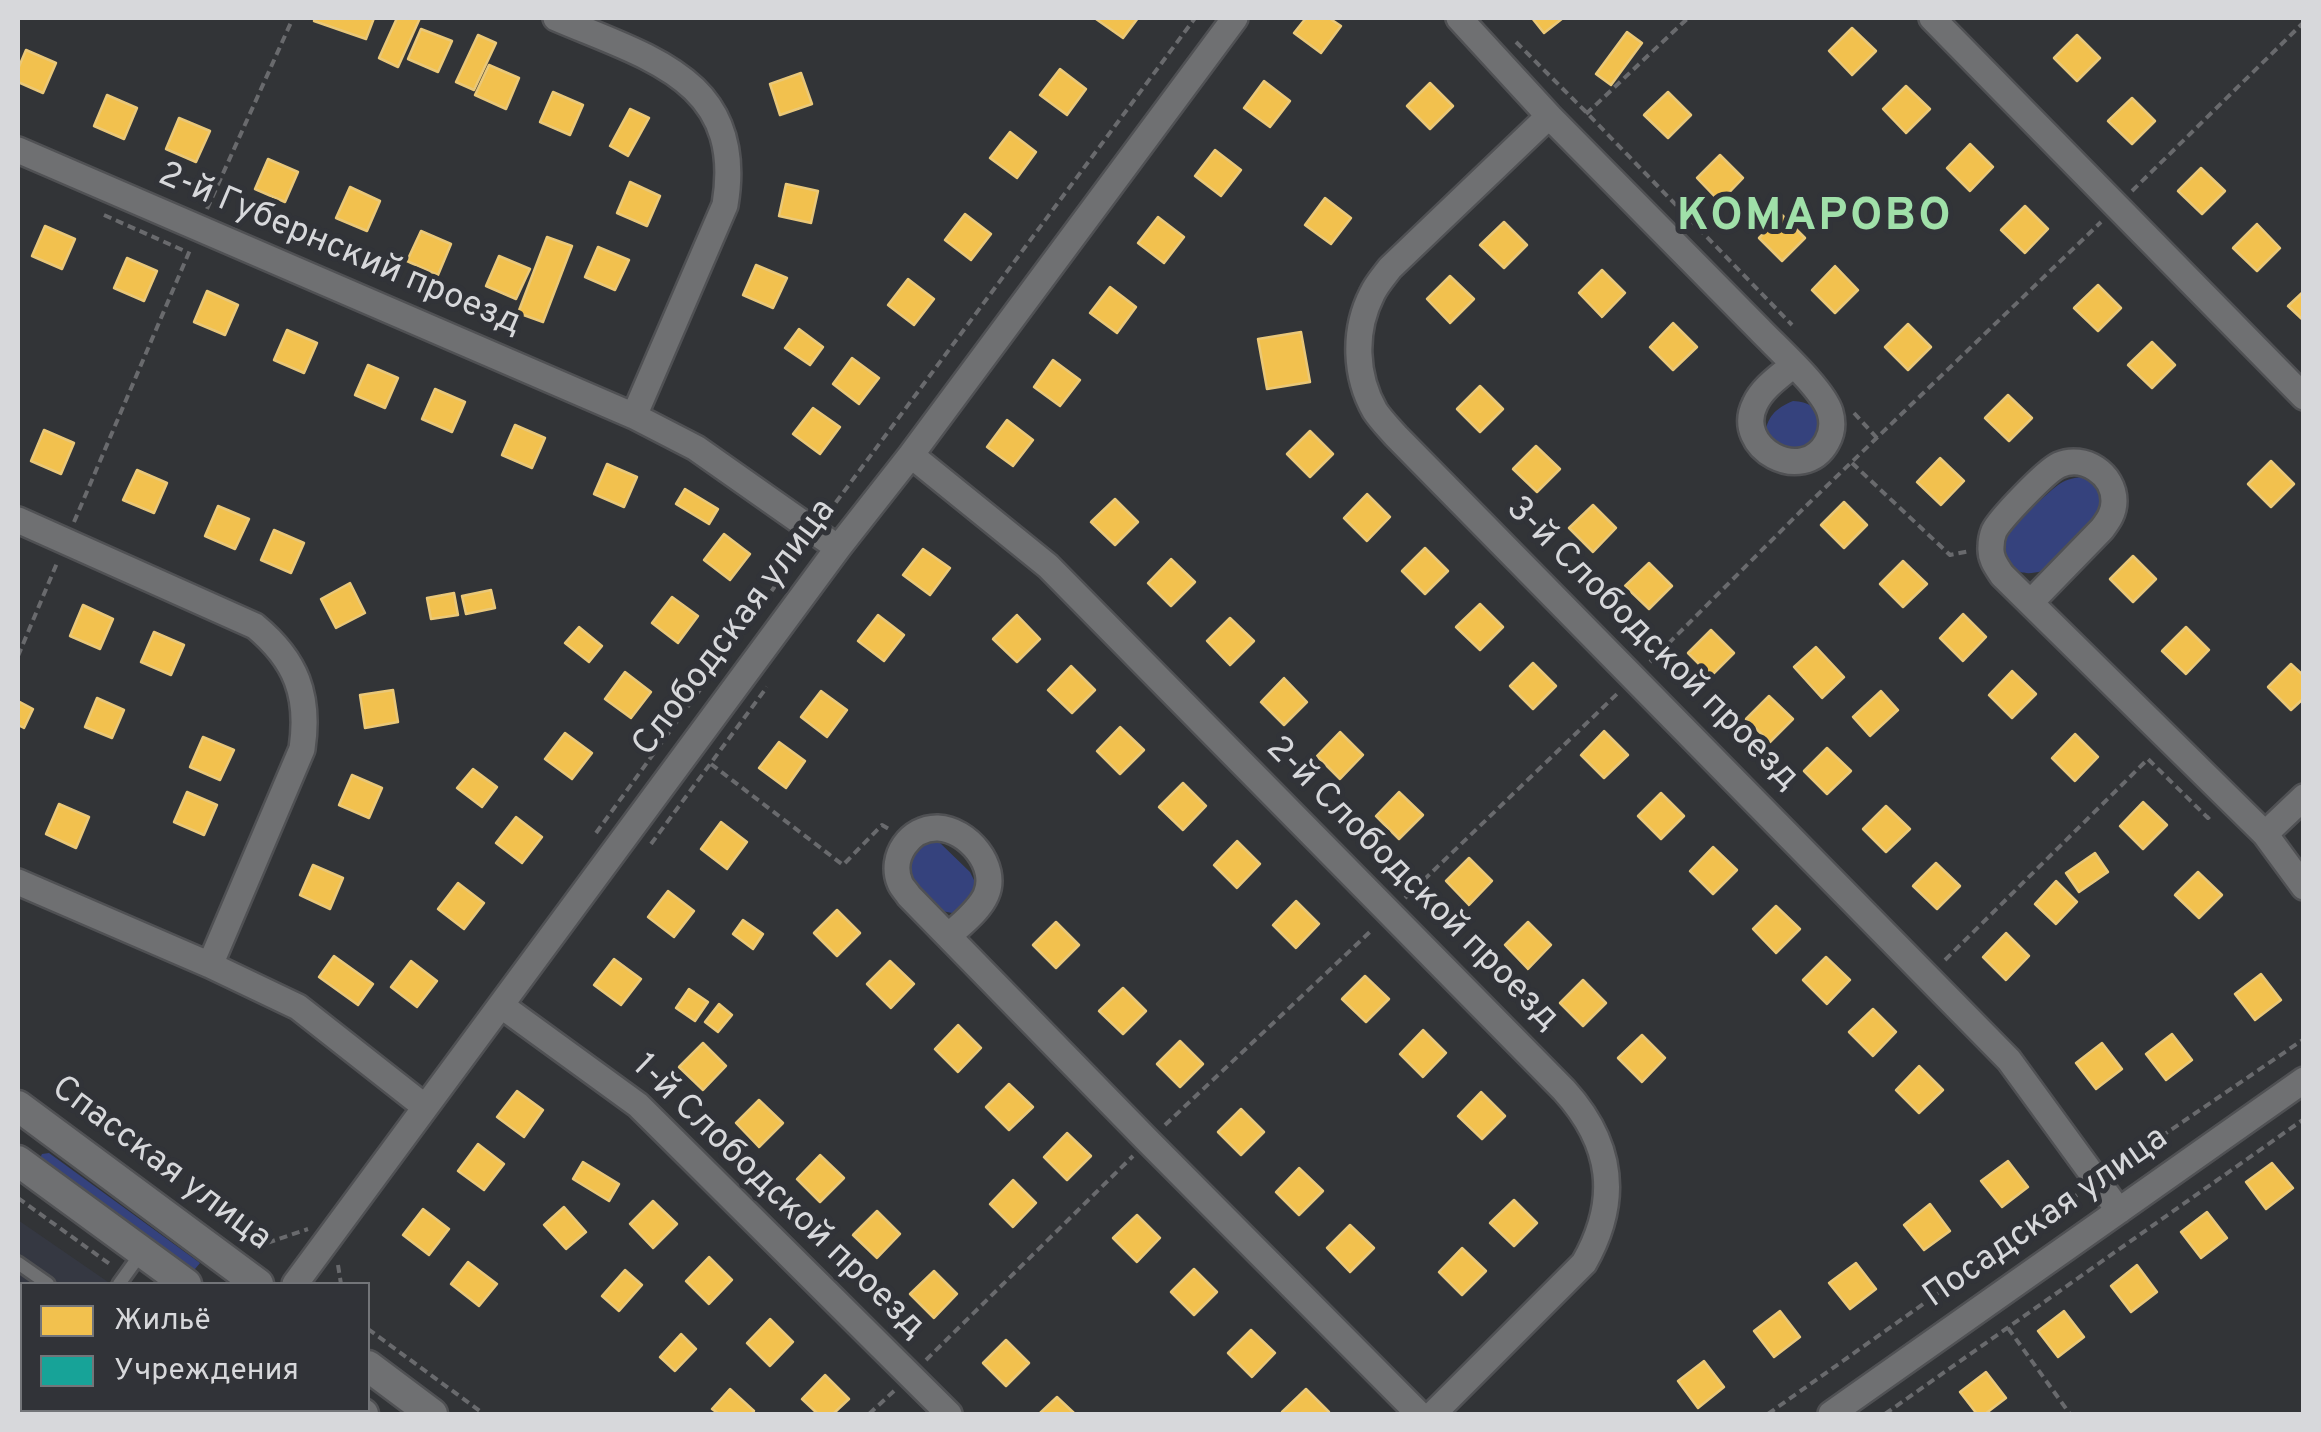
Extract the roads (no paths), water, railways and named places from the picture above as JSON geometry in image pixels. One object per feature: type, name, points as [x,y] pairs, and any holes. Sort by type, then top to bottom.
[{"type":"street","points":[[556,18],[679,74],[712,110],[728,156],[730,181],[726,205],[634,416]]},
{"type":"street","name":"Слободская улица","points":[[296,1282],[1235,18]]},
{"type":"street","points":[[1459,18],[1557,125],[1793,365]]},
{"type":"street","points":[[1932,18],[2304,397]]},
{"type":"street","name":"3-й Слободской проезд","points":[[1557,125],[1390,268],[1372,294],[1361,322],[1358,353],[1363,384],[1376,412],[2009,1060],[2119,1211]]},
{"type":"street","name":"2-й Губернский проезд","points":[[18,150],[634,416],[696,448],[838,548]]},
{"type":"street","name":"2-й Слободской проезд","points":[[911,455],[1048,566],[1580,1108],[1593,1128],[1602,1150],[1607,1196],[1596,1242],[1584,1263],[1433,1414]]},
{"type":"street","points":[[2030,602],[2111,517],[2111,486],[2090,465],[2075,462],[2047,473],[1994,532],[1990,547],[1994,562],[2002,575],[2265,834],[2304,888]]},
{"type":"street","points":[[18,520],[254,626],[273,640],[298,679],[306,725],[302,748],[210,964]]},
{"type":"street","points":[[2265,834],[2304,797]]},
{"type":"street","points":[[949,936],[979,907],[990,878],[986,864],[964,838],[951,830],[920,831],[908,840],[897,868],[900,883],[909,896],[1419,1414]]},
{"type":"street","points":[[18,882],[210,964],[298,1007],[425,1106]]},
{"type":"street","name":"1-й Слободской проезд","points":[[502,1006],[638,1105],[949,1414]]},
{"type":"street","name":"Посадская улица","points":[[1831,1414],[2304,1080]]},
{"type":"street","name":"Спасская улица","points":[[18,1106],[255,1282]]},
{"type":"street","points":[[42,1125],[18,1159],[129,1271],[177,1282]]},
{"type":"street","points":[[370,1368],[432,1414]]},
{"type":"lane","points":[[18,1263],[45,1282]]},
{"type":"district","name":"КОМАРОВО","points":[[1815,220]]}]
